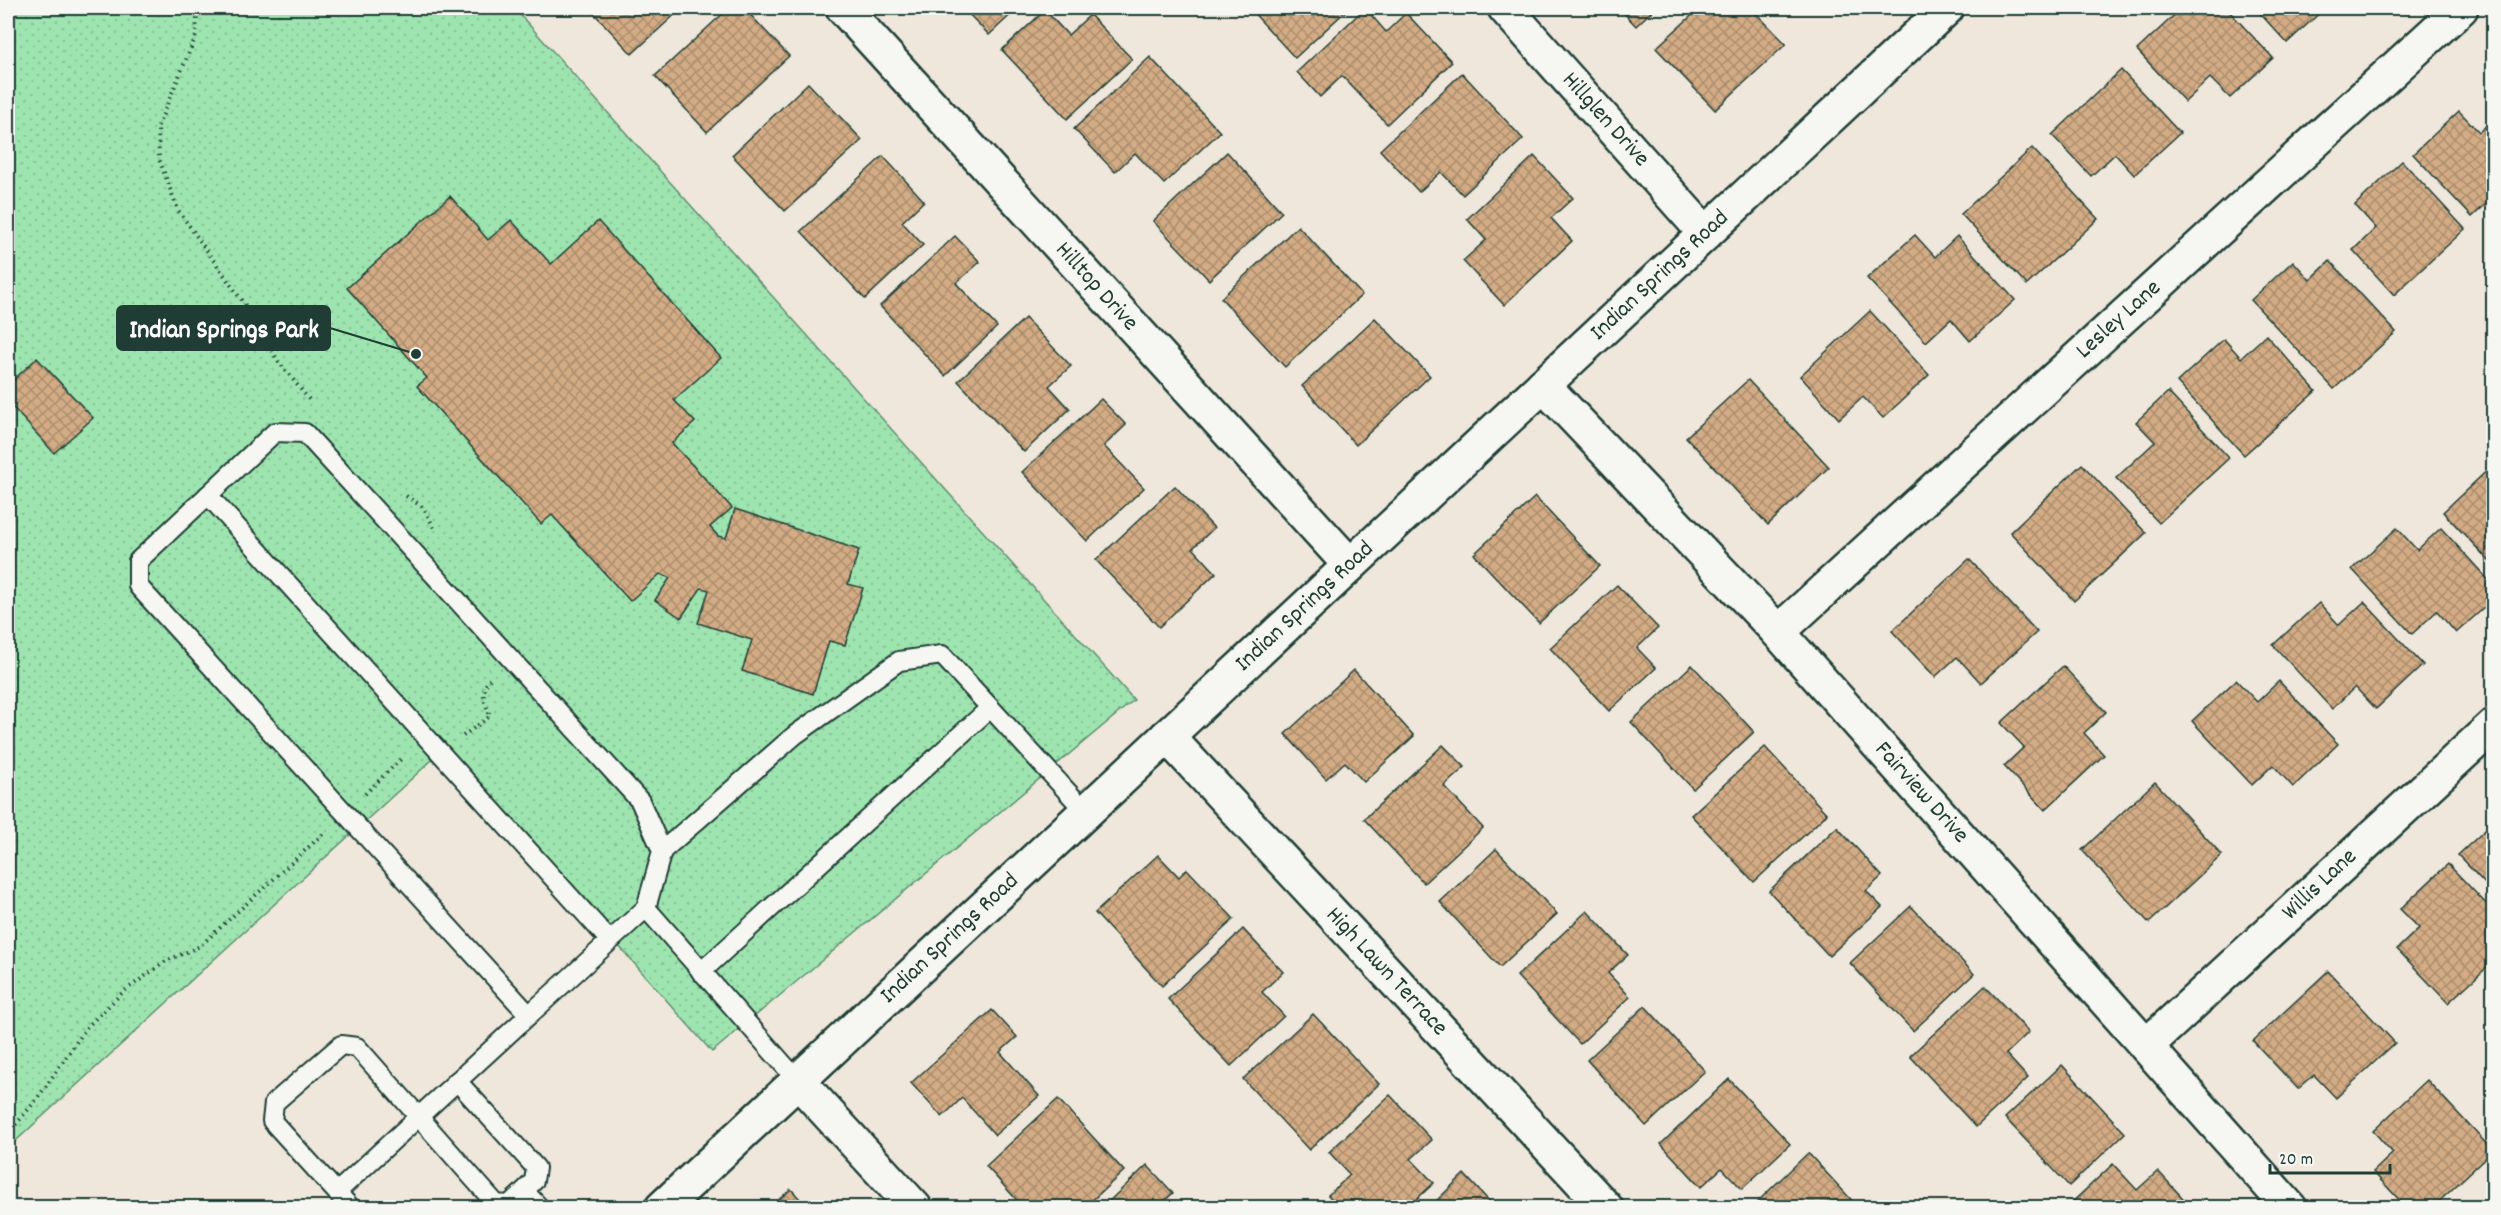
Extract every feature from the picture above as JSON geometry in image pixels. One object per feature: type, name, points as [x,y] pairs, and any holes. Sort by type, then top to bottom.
[{"type":"street","name":"Hilltop Drive","points":[[843,8],[1350,565]]},
{"type":"street","name":"Hillglen Drive","points":[[1505,8],[1705,233]]},
{"type":"street","name":"Indian Springs Road","points":[[662,1208],[1947,8]]},
{"type":"street","name":"Lesley Lane","points":[[1778,632],[2461,8]]},
{"type":"street","name":"Fairview Drive","points":[[1543,385],[1778,632],[2290,1208]]},
{"type":"street","name":"Willis Lane","points":[[2146,1046],[2493,724]]},
{"type":"street","name":"High Lawn Terrace","points":[[1167,736],[1606,1208]]},
{"type":"street","points":[[798,1081],[915,1208]]},
{"type":"lane","points":[[529,1015],[138,586],[138,561],[275,432],[305,433],[508,659],[640,801],[662,851]]},
{"type":"lane","points":[[208,495],[610,940]]},
{"type":"lane","points":[[337,1192],[646,908],[662,851],[795,735],[899,661],[942,655],[1086,812]]},
{"type":"lane","points":[[701,972],[990,708]]},
{"type":"lane","points":[[646,908],[798,1081]]},
{"type":"lane","points":[[351,1208],[272,1121],[274,1103],[340,1045],[357,1047],[496,1204],[509,1205],[534,1181],[536,1168],[457,1081]]},
{"type":"lane","points":[[524,1191],[540,1208]]},
{"type":"path","points":[[192,8],[196,15],[196,36],[158,126],[159,159],[178,210],[255,319],[278,361],[299,390],[316,407]]},
{"type":"path","points":[[399,491],[424,508],[437,532]]},
{"type":"path","points":[[8,1134],[37,1099],[87,1027],[123,992],[166,961],[200,945],[420,741],[446,747],[490,716],[483,696],[485,684],[508,659]]},
{"type":"green space","points":[[8,8],[514,8],[1134,700],[712,1052],[445,748],[8,1148]]},
{"type":"building","points":[[589,8],[682,8],[632,54]]},
{"type":"building","points":[[729,8],[744,8],[789,56],[707,132],[655,76]]},
{"type":"building","points":[[963,8],[1018,8],[989,35]]},
{"type":"building","points":[[1349,8],[1295,58],[1250,9]]},
{"type":"building","points":[[1365,8],[1386,32],[1406,13],[1452,62],[1387,124],[1342,76],[1320,97],[1297,72]]},
{"type":"building","points":[[1619,8],[1655,8],[1636,26]]},
{"type":"building","points":[[1700,8],[1751,8],[1786,44],[1715,110],[1656,48]]},
{"type":"building","points":[[2182,8],[2226,8],[2273,58],[2230,98],[2210,78],[2185,102],[2137,50]]},
{"type":"building","points":[[2255,8],[2325,8],[2287,43]]},
{"type":"building","points":[[1045,10],[1068,35],[1090,15],[1132,59],[1067,119],[1002,50]]},
{"type":"building","points":[[1150,57],[1220,132],[1164,184],[1135,153],[1115,172],[1074,129]]},
{"type":"building","points":[[2121,70],[2180,133],[2134,175],[2115,154],[2091,176],[2052,135]]},
{"type":"building","points":[[1462,73],[1523,139],[1463,195],[1441,172],[1419,192],[1380,150]]},
{"type":"building","points":[[808,83],[862,140],[785,211],[732,155]]},
{"type":"building","points":[[2459,111],[2479,132],[2494,119],[2494,197],[2472,217],[2413,154]]},
{"type":"building","points":[[2032,148],[2098,219],[2027,285],[1961,214]]},
{"type":"building","points":[[1227,152],[1282,212],[1209,280],[1153,221]]},
{"type":"building","points":[[883,156],[924,201],[902,222],[923,245],[865,299],[801,231]]},
{"type":"building","points":[[1534,156],[1573,198],[1551,218],[1572,241],[1504,305],[1463,261],[1486,240],[1467,219]]},
{"type":"building","points":[[2402,161],[2465,229],[2394,295],[2353,250],[2376,228],[2355,205]]},
{"type":"building","points":[[450,196],[488,240],[511,220],[551,264],[598,221],[721,358],[674,400],[695,422],[672,443],[732,508],[710,527],[718,536],[726,538],[735,509],[859,550],[848,584],[863,588],[845,645],[829,641],[813,694],[742,671],[752,640],[698,623],[709,590],[701,588],[681,618],[655,600],[670,578],[660,574],[630,601],[552,515],[541,524],[417,386],[427,378],[347,288]]},
{"type":"building","points":[[1298,226],[1362,295],[1285,367],[1221,298]]},
{"type":"building","points":[[1915,235],[1935,257],[1957,236],[2015,300],[1970,341],[1951,319],[1926,342],[1867,278]]},
{"type":"building","points":[[955,236],[980,262],[956,283],[997,327],[945,376],[880,306]]},
{"type":"building","points":[[2293,261],[2310,280],[2330,261],[2396,332],[2334,389],[2251,300]]},
{"type":"building","points":[[1870,311],[1929,375],[1883,418],[1863,397],[1839,419],[1800,376]]},
{"type":"building","points":[[1025,318],[1071,366],[1049,386],[1070,409],[1024,452],[958,381]]},
{"type":"building","points":[[1375,318],[1430,376],[1356,445],[1302,386]]},
{"type":"building","points":[[2266,335],[2316,391],[2244,455],[2177,382],[2224,339],[2241,358]]},
{"type":"building","points":[[37,358],[93,418],[54,453],[8,402],[8,385]]},
{"type":"building","points":[[1748,380],[1829,467],[1768,525],[1686,437]]},
{"type":"building","points":[[2168,392],[2229,458],[2159,523],[2116,478],[2155,442],[2136,422]]},
{"type":"building","points":[[1101,399],[1126,425],[1104,446],[1144,488],[1087,541],[1022,472]]},
{"type":"building","points":[[2082,464],[2146,533],[2074,601],[2010,532]]},
{"type":"building","points":[[2494,464],[2494,566],[2443,512]]},
{"type":"building","points":[[1175,486],[1214,528],[1193,548],[1216,573],[1159,627],[1096,560]]},
{"type":"building","points":[[1535,497],[1600,566],[1539,623],[1474,554]]},
{"type":"building","points":[[2397,528],[2417,550],[2441,528],[2494,586],[2494,599],[2456,633],[2437,611],[2412,634],[2352,569]]},
{"type":"building","points":[[1969,559],[2037,632],[1981,683],[1957,657],[1935,677],[1892,631]]},
{"type":"building","points":[[1617,585],[1658,628],[1637,648],[1656,668],[1609,711],[1550,648]]},
{"type":"building","points":[[2364,602],[2423,665],[2376,709],[2355,687],[2332,709],[2273,645],[2319,603],[2339,625]]},
{"type":"building","points":[[1692,665],[1754,732],[1693,789],[1631,722]]},
{"type":"building","points":[[2063,666],[2106,712],[2084,733],[2104,755],[2045,810],[2004,766],[2024,747],[2001,723]]},
{"type":"building","points":[[1354,670],[1414,736],[1364,782],[1345,762],[1326,779],[1285,734]]},
{"type":"building","points":[[2236,680],[2257,702],[2279,681],[2338,744],[2293,787],[2273,765],[2252,785],[2192,721]]},
{"type":"building","points":[[1443,745],[1465,767],[1444,786],[1483,828],[1424,883],[1364,819]]},
{"type":"building","points":[[1765,747],[1827,814],[1754,882],[1691,815]]},
{"type":"building","points":[[2155,782],[2222,855],[2149,923],[2082,850]]},
{"type":"building","points":[[2494,822],[2494,893],[2458,855]]},
{"type":"building","points":[[1837,827],[1882,876],[1866,891],[1882,907],[1829,956],[1769,891]]},
{"type":"building","points":[[1496,849],[1557,914],[1500,967],[1440,902]]},
{"type":"building","points":[[1158,855],[1179,877],[1187,869],[1234,919],[1162,986],[1095,913]]},
{"type":"building","points":[[2448,864],[2494,912],[2494,961],[2448,1003],[2397,949],[2419,928],[2400,909]]},
{"type":"building","points":[[1911,906],[1974,974],[1913,1031],[1850,963]]},
{"type":"building","points":[[1587,911],[1628,955],[1608,973],[1630,997],[1580,1044],[1517,976]]},
{"type":"building","points":[[1243,929],[1283,972],[1262,992],[1284,1016],[1231,1066],[1168,999]]},
{"type":"building","points":[[2328,971],[2395,1043],[2336,1098],[2314,1075],[2298,1089],[2253,1041]]},
{"type":"building","points":[[1985,986],[2029,1032],[2006,1054],[2028,1078],[1976,1127],[1910,1056]]},
{"type":"building","points":[[1645,1006],[1705,1071],[1646,1126],[1587,1060]]},
{"type":"building","points":[[992,1010],[1017,1037],[1000,1052],[1039,1096],[995,1135],[962,1098],[942,1117],[911,1083]]},
{"type":"building","points":[[1313,1014],[1379,1084],[1309,1150],[1243,1079]]},
{"type":"building","points":[[2062,1065],[2125,1133],[2069,1186],[2005,1118]]},
{"type":"building","points":[[1729,1079],[1790,1144],[1742,1189],[1722,1168],[1701,1187],[1661,1144]]},
{"type":"building","points":[[2427,1080],[2493,1151],[2432,1208],[2407,1208],[2373,1172],[2393,1153],[2373,1131]]},
{"type":"building","points":[[1390,1095],[1432,1140],[1411,1159],[1434,1183],[1407,1208],[1340,1208],[1328,1195],[1350,1175],[1329,1152]]},
{"type":"building","points":[[1058,1099],[1124,1171],[1084,1208],[1024,1208],[986,1166]]},
{"type":"building","points":[[1808,1153],[1859,1208],[1751,1208]]},
{"type":"building","points":[[2113,1164],[2137,1190],[2158,1171],[2192,1208],[2066,1208]]},
{"type":"building","points":[[1147,1165],[1173,1193],[1157,1208],[1102,1208]]},
{"type":"building","points":[[1464,1174],[1490,1202],[1485,1208],[1429,1208]]},
{"type":"building","points":[[791,1189],[808,1208],[769,1208]]},
{"type":"place","name":"Indian Springs Park","points":[[416,354]]}]
